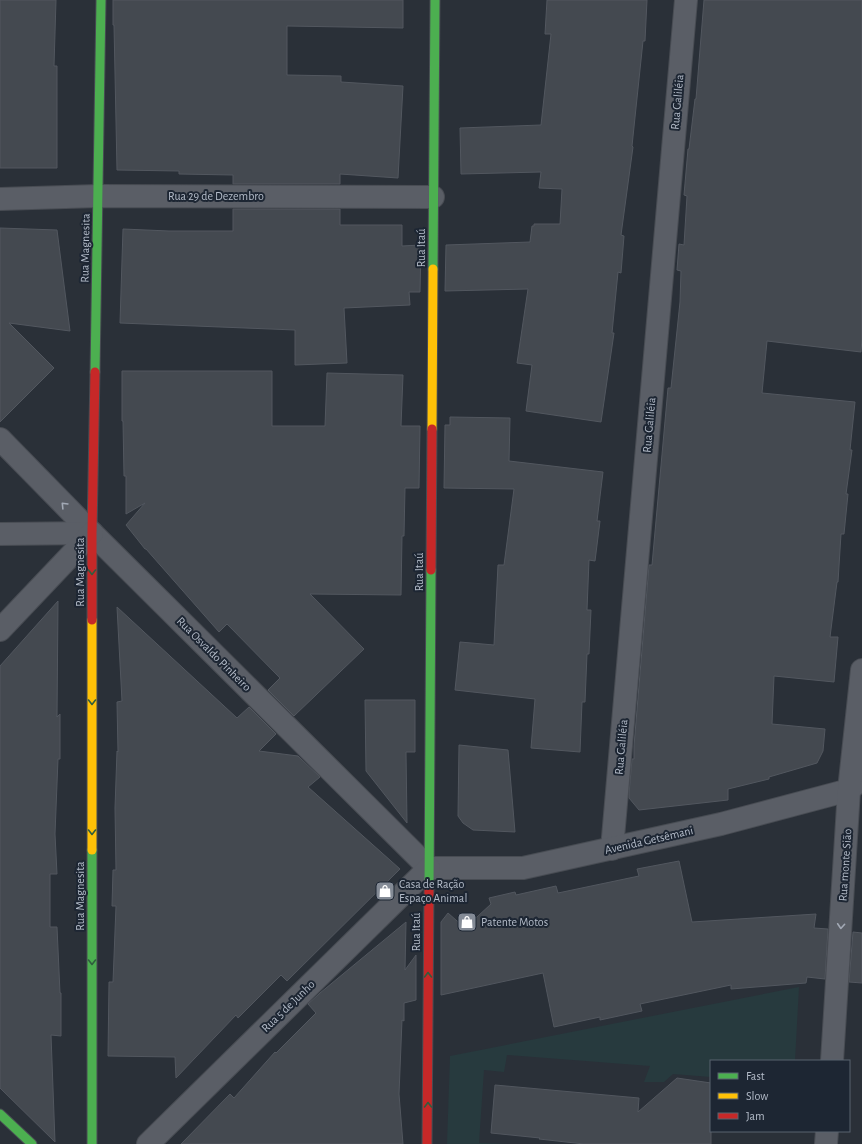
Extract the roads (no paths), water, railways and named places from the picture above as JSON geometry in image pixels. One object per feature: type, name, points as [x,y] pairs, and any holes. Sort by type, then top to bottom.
[{"type":"street","name":"Rua Magnesita","points":[[92,1144],[92,533],[101,0]]},
{"type":"street","name":"Rua Itaú","points":[[427,1144],[435,0]]},
{"type":"street","name":"Rua Galiléia","points":[[612,849],[686,0]]},
{"type":"street","name":"Rua 29 de Dezembro","points":[[0,199],[98,196],[433,196]]},
{"type":"street","name":"Rua Osvaldo Pinheiro","points":[[0,439],[92,533],[429,868]]},
{"type":"street","points":[[0,534],[92,533]]},
{"type":"street","points":[[0,630],[92,533]]},
{"type":"street","name":"Rua monte Sião","points":[[832,1060],[856,784],[862,670]]},
{"type":"street","name":"Avenida Getsêmani","points":[[429,868],[523,868],[721,824],[856,784]]},
{"type":"street","name":"Rua 5 de Junho","points":[[148,1144],[429,868]]},
{"type":"street","points":[[0,1114],[32,1144]]},
{"type":"street","points":[[826,1144],[827,1132]]},
{"type":"place","name":"Casa de Ração Espaço Animal","points":[[385,891]]},
{"type":"place","name":"Patente Motos","points":[[467,922]]}]
